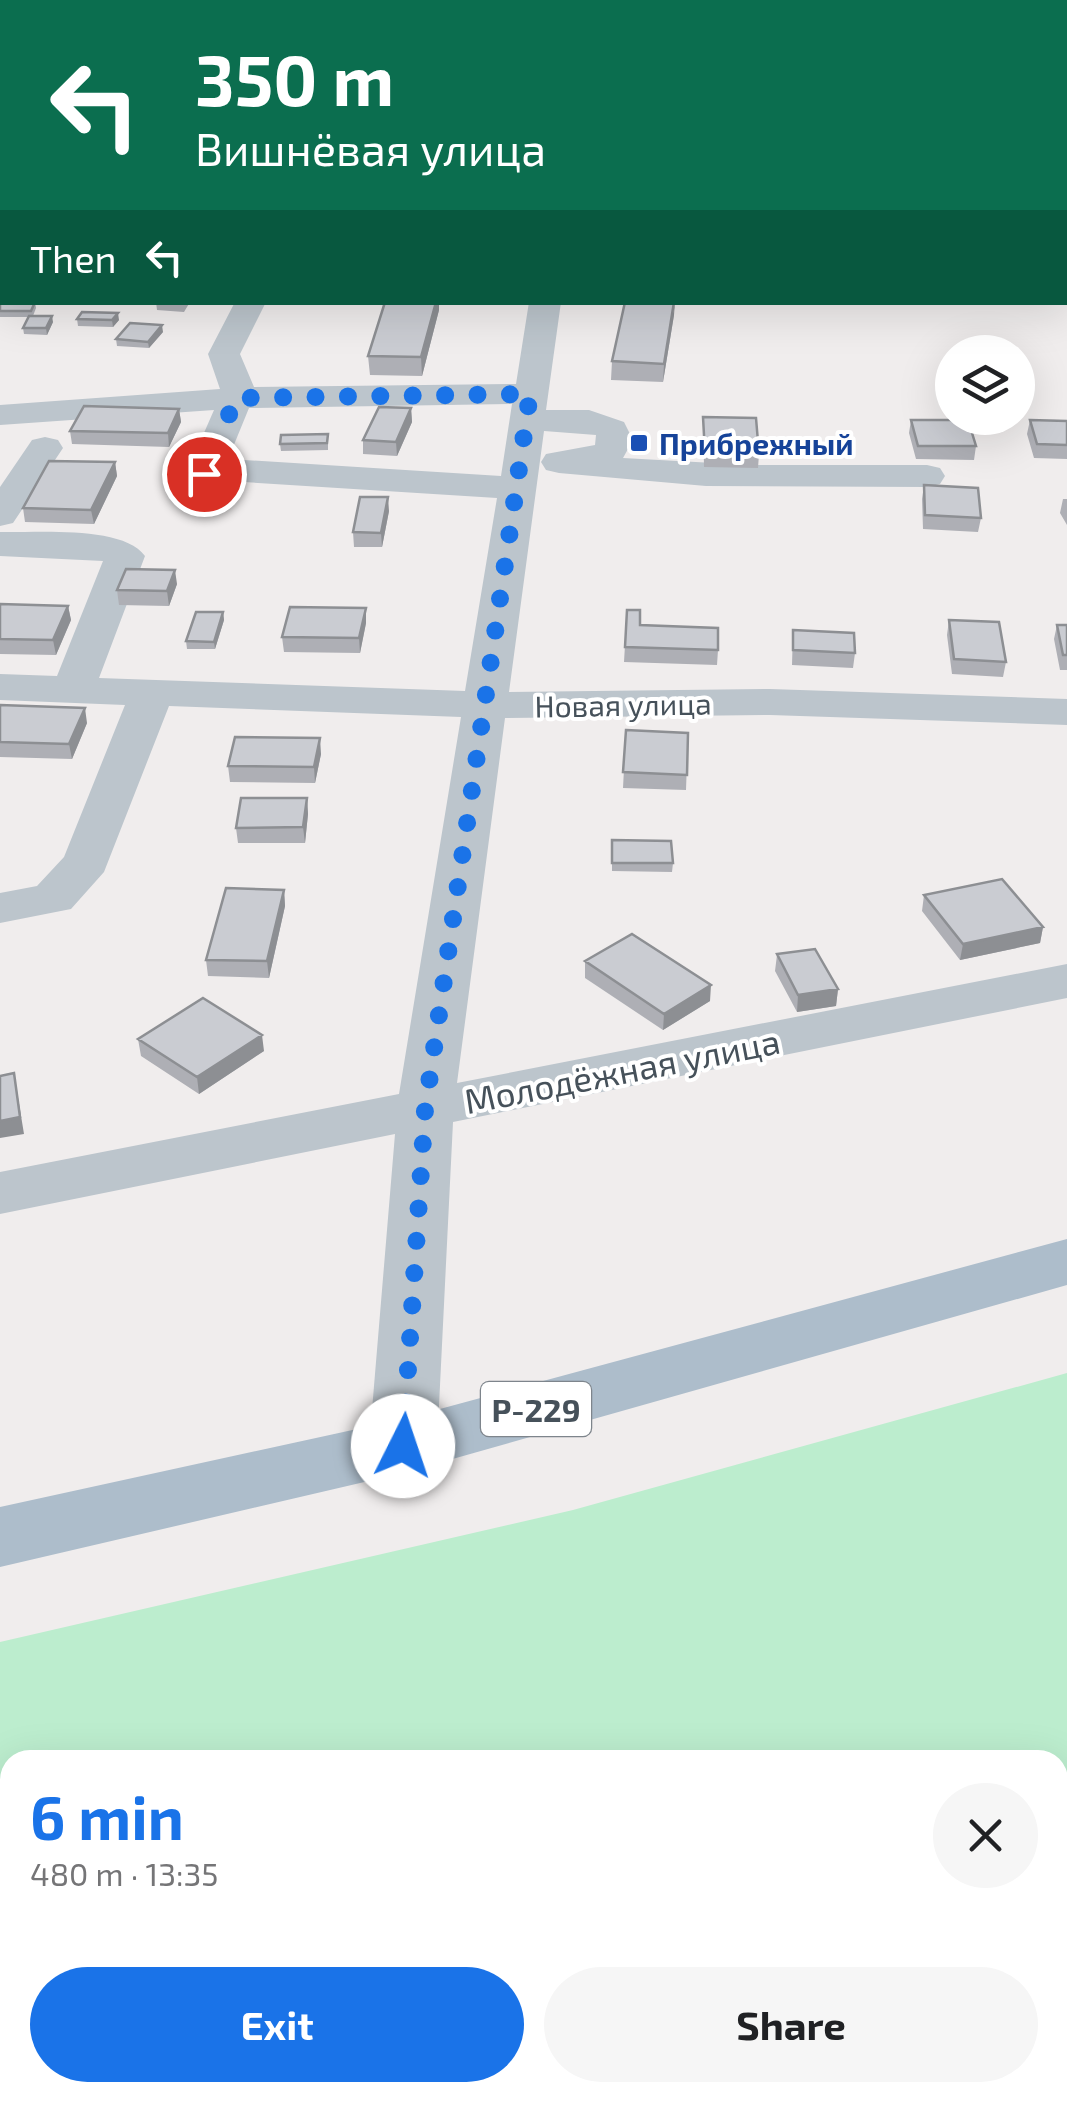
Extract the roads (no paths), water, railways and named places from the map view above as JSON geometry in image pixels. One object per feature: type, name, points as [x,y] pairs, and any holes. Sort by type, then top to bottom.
[{"type":"main road","name":"Р-229","points":[[0,1537],[403,1446],[1067,1262]]},
{"type":"street","points":[[204,474],[236,398],[237,382],[224,354],[250,305]]},
{"type":"street","points":[[403,1446],[425,1110],[544,305]]},
{"type":"street","points":[[0,415],[236,398],[523,441],[575,462],[630,472],[760,480],[926,476]]},
{"type":"street","points":[[244,470],[523,441],[590,421],[612,429],[615,440],[609,452],[575,462]]},
{"type":"street","points":[[0,515],[46,448]]},
{"type":"street","points":[[0,544],[104,548],[125,556],[74,690]]},
{"type":"street","name":"Новая улица","points":[[0,688],[482,705],[770,702],[1067,712]]},
{"type":"street","points":[[0,908],[53,898],[87,862],[152,692]]},
{"type":"street","name":"Молодёжная улица","points":[[0,1193],[1067,981]]},
{"type":"place","name":"Прибрежный","points":[[639,443]]}]
